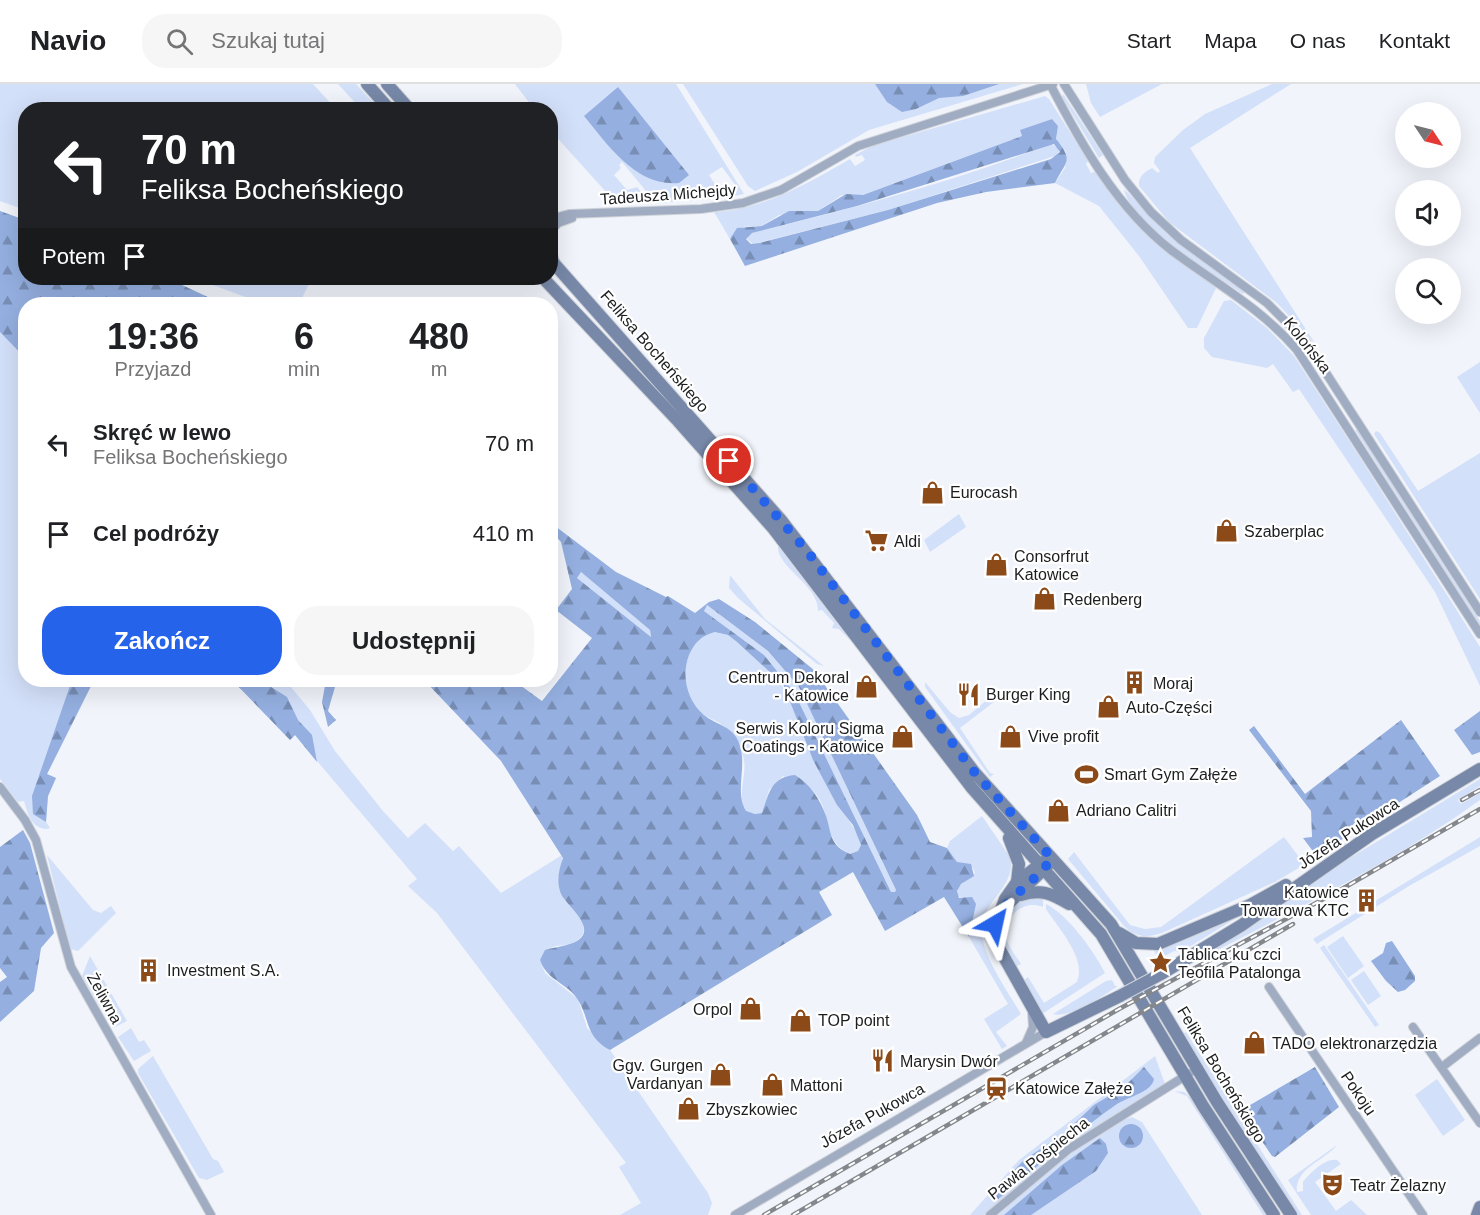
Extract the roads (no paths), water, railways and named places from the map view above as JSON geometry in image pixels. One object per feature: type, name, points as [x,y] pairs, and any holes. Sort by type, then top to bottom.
[{"type":"main road","points":[[367,84],[383,102]]},
{"type":"main road","points":[[387,84],[403,102]]},
{"type":"main road","name":"Feliksa Bocheńskiego","points":[[558,268],[781,520],[964,759],[1116,932],[1197,1069],[1291,1215]]},
{"type":"main road","name":"Feliksa Bocheńskiego","points":[[550,285],[678,421],[773,528],[1005,828],[1080,910],[1110,948],[1185,1076],[1274,1215]]},
{"type":"main road","name":"Józefa Pukowca","points":[[1046,1032],[1161,974],[1242,925],[1372,834],[1480,769]]},
{"type":"main road","points":[[1005,828],[1019,864],[1018,889]]},
{"type":"main road","points":[[1046,1032],[996,940],[995,924],[999,912],[1018,889],[1052,858]]},
{"type":"main road","points":[[1116,932],[1136,943],[1158,944],[1250,904],[1298,879],[1312,876]]},
{"type":"main road","points":[[1018,889],[1047,892],[1080,910]]},
{"type":"main road","points":[[1477,1215],[1480,1207]]},
{"type":"street","name":"Kolońska","points":[[1051,84],[1098,166],[1140,221],[1171,250],[1264,316],[1297,350],[1480,634]]},
{"type":"street","name":"Tadeusza Michejdy","points":[[558,217],[569,214],[718,207],[743,203],[781,190],[858,146],[1051,84]]},
{"type":"street","name":"Kolońska","points":[[1064,84],[1125,180],[1151,212],[1180,240],[1267,303],[1306,342],[1480,612]]},
{"type":"street","name":"Tadeusza Michejdy","points":[[558,225],[563,220],[584,215]]},
{"type":"street","name":"Żeliwna","points":[[0,787],[25,820],[36,840],[71,967],[211,1215]]},
{"type":"street","name":"Pokoju","points":[[1269,987],[1424,1215]]},
{"type":"street","points":[[1025,1044],[1034,1022],[1029,1001]]},
{"type":"street","points":[[1413,1027],[1480,1123]]},
{"type":"street","name":"Józefa Pukowca","points":[[735,1215],[1046,1032]]},
{"type":"street","points":[[1442,1066],[1480,1038]]},
{"type":"street","name":"Pawła Pośpiecha","points":[[990,1215],[1069,1149],[1197,1069]]},
{"type":"railway","points":[[1462,800],[1480,790]]},
{"type":"railway","points":[[764,1215],[1119,1009],[1342,889],[1480,809]]},
{"type":"railway","points":[[793,1215],[1293,924]]},
{"type":"place","name":"Eurocash","points":[[932,492]]},
{"type":"place","name":"Szaberplac","points":[[1226,531]]},
{"type":"place","name":"Aldi","points":[[876,541]]},
{"type":"place","name":"Consorfrut Katowice","points":[[996,565]]},
{"type":"place","name":"Redenberg","points":[[1045,599]]},
{"type":"place","name":"Moraj","points":[[1135,683]]},
{"type":"place","name":"Centrum Dekoral - Katowice","points":[[867,686]]},
{"type":"place","name":"Burger King","points":[[968,694]]},
{"type":"place","name":"Auto-Części","points":[[1108,707]]},
{"type":"place","name":"Vive profit","points":[[1010,736]]},
{"type":"place","name":"Serwis Koloru Sigma Coatings - Katowice","points":[[902,737]]},
{"type":"place","name":"Smart Gym Załęże","points":[[1086,774]]},
{"type":"place","name":"Adriano Calitri","points":[[1058,810]]},
{"type":"place","name":"Katowice Towarowa KTC","points":[[1367,901]]},
{"type":"place","name":"Tablica ku czci Teofila Patalonga","points":[[1160,963]]},
{"type":"place","name":"Investment S.A.","points":[[149,970]]},
{"type":"place","name":"Orpol","points":[[750,1009]]},
{"type":"place","name":"TOP point","points":[[800,1020]]},
{"type":"place","name":"TADO elektronarzędzia","points":[[1254,1043]]},
{"type":"place","name":"Marysin Dwór","points":[[882,1061]]},
{"type":"place","name":"Ggv. Gurgen Vardanyan","points":[[721,1074]]},
{"type":"place","name":"Mattoni","points":[[772,1085]]},
{"type":"place","name":"Katowice Załęże","points":[[997,1088]]},
{"type":"place","name":"Zbyszkowiec","points":[[688,1109]]},
{"type":"place","name":"Teatr Żelazny","points":[[1332,1185]]}]
